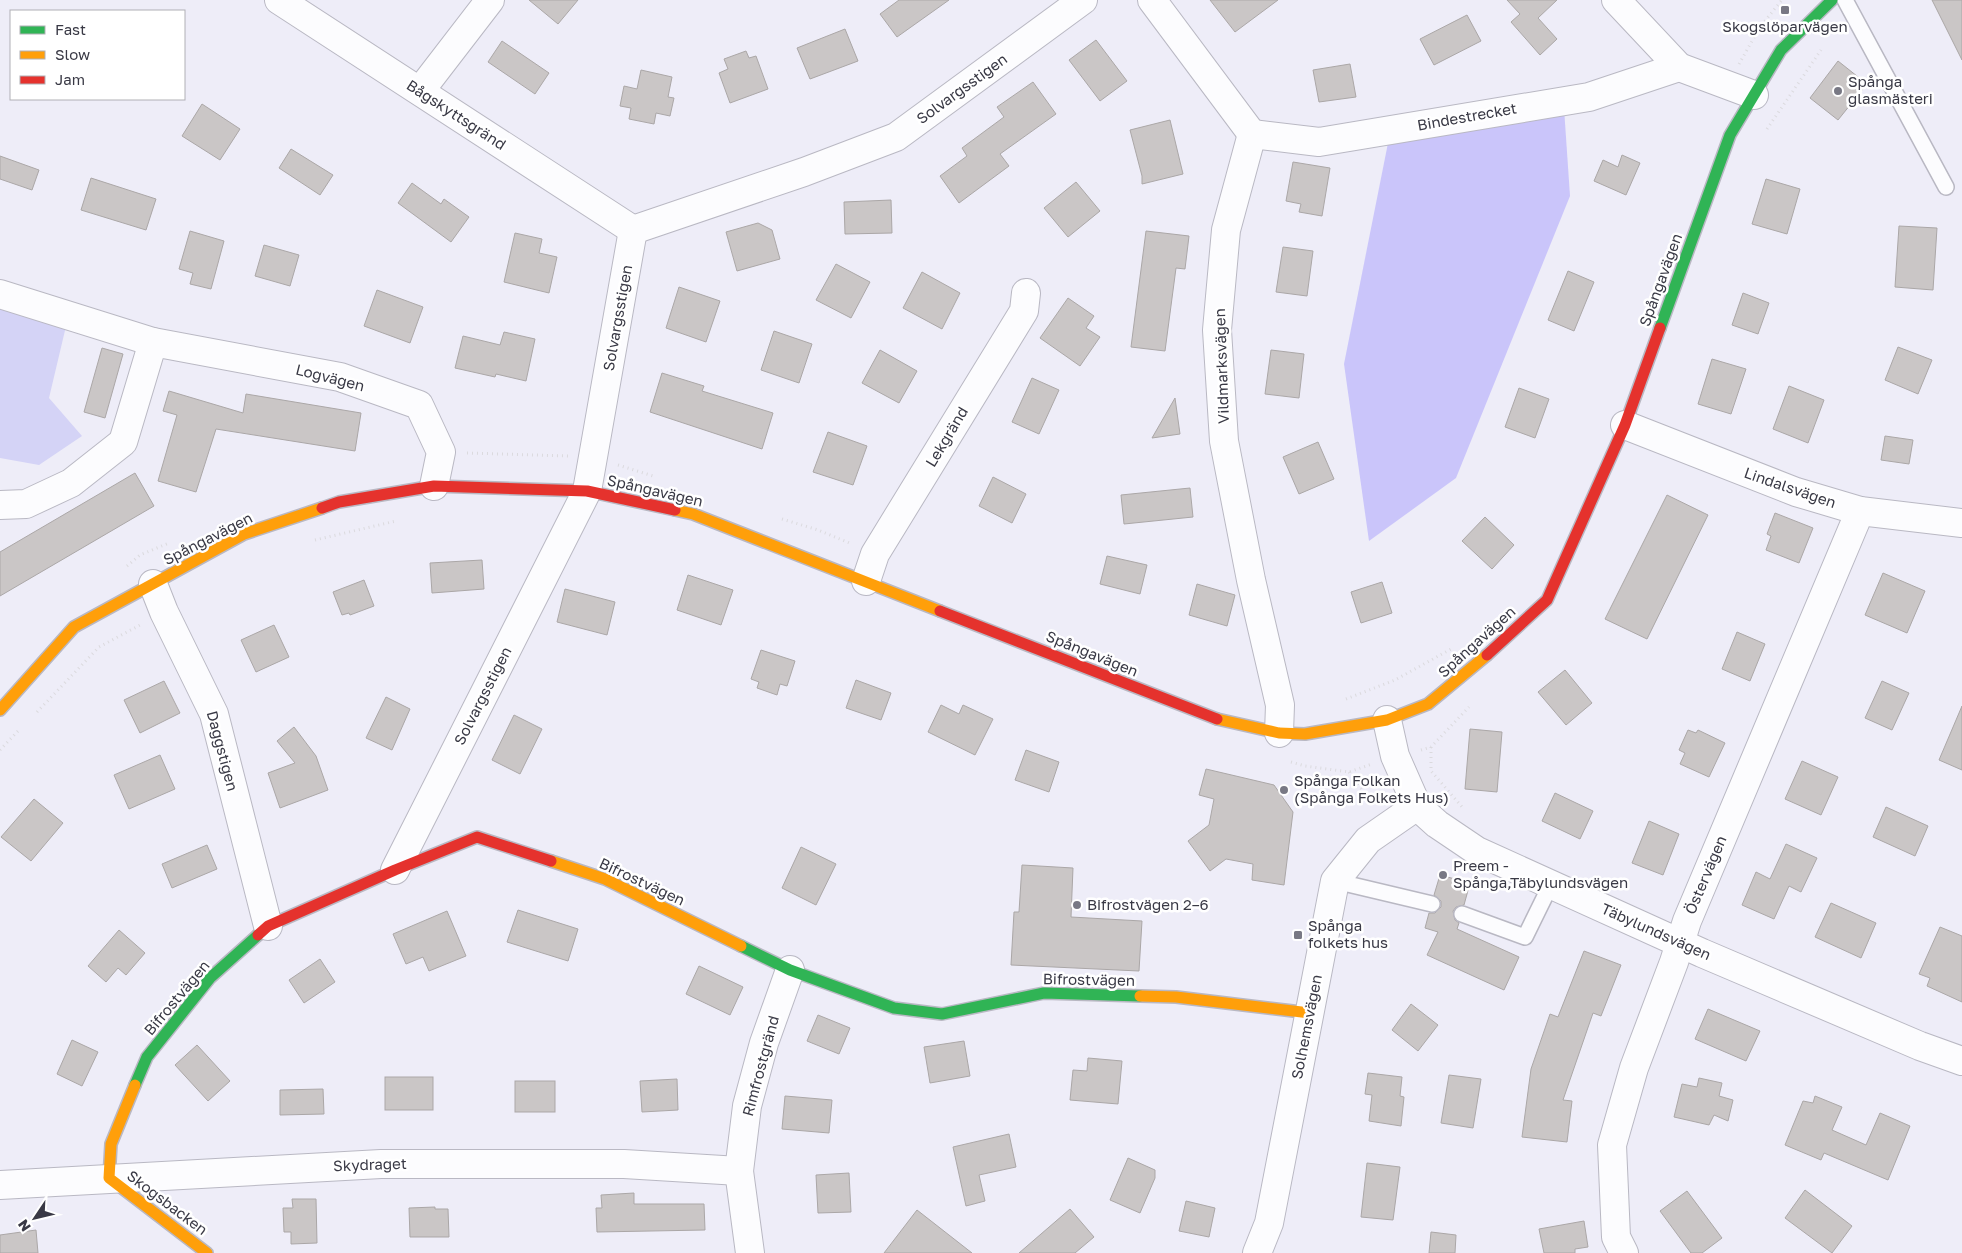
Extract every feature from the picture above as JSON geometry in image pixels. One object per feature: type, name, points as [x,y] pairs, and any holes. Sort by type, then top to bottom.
[{"type":"street","name":"Bågskyttsgränd","points":[[279,0],[634,230]]},
{"type":"street","points":[[420,91],[490,0]]},
{"type":"street","name":"Solvargsstigen","points":[[395,870],[587,491],[634,230],[804,172],[896,137],[1083,0]]},
{"type":"street","points":[[1152,0],[1252,134]]},
{"type":"street","points":[[1616,0],[1679,67],[1754,95]]},
{"type":"street","name":"Spångavägen","points":[[0,710],[74,627],[244,534],[339,502],[434,486],[587,491],[693,514],[1215,719],[1280,733],[1305,734],[1387,720],[1428,704],[1473,668],[1547,600],[1625,425],[1730,134],[1781,50],[1832,0]]},
{"type":"street","name":"Bindestrecket","points":[[1252,134],[1319,142],[1589,97],[1679,67]]},
{"type":"street","name":"Vildmarksvägen","points":[[1252,134],[1226,230],[1218,330],[1224,441],[1280,706],[1280,733]]},
{"type":"street","name":"Lekgränd","points":[[866,581],[875,554],[1024,311],[1026,293]]},
{"type":"street","name":"Logvägen","points":[[0,294],[152,342],[340,377],[419,405],[442,452]]},
{"type":"street","points":[[0,505],[26,504],[71,483],[123,442],[152,342]]},
{"type":"street","name":"Lindalsvägen","points":[[1625,425],[1796,492],[1860,511],[1962,523]]},
{"type":"street","points":[[434,486],[442,452]]},
{"type":"street","name":"Östervägen","points":[[1624,1253],[1616,1237],[1612,1145],[1634,1068],[1686,921],[1860,511]]},
{"type":"street","name":"Daggstigen","points":[[153,584],[164,612],[214,714],[268,926]]},
{"type":"street","name":"Täbylundsvägen","points":[[1387,720],[1394,756],[1417,806],[1437,824],[1477,852],[1679,943],[1920,1046],[1962,1061]]},
{"type":"street","name":"Solhemsvägen","points":[[1257,1253],[1269,1223],[1335,881],[1368,840],[1417,806]]},
{"type":"street","name":"Bifrostvägen","points":[[109,1178],[112,1144],[147,1058],[210,978],[268,926],[395,870],[477,837],[605,879],[790,970],[894,1008],[942,1014],[1044,993],[1176,997],[1310,1013]]},
{"type":"street","name":"Rimfrostgränd","points":[[750,1253],[739,1171],[747,1106],[764,1043],[790,970]]},
{"type":"street","name":"Skydraget","points":[[0,1185],[381,1164],[624,1164],[739,1171]]},
{"type":"street","name":"Skogsbacken","points":[[109,1178],[207,1253]]},
{"type":"lane","points":[[1846,0],[1946,187]]},
{"type":"lane","points":[[1335,881],[1432,904]]},
{"type":"lane","points":[[1462,914],[1524,936],[1551,884]]},
{"type":"path","points":[[1727,85],[1760,28],[1782,0]]},
{"type":"path","points":[[1763,134],[1828,43]]},
{"type":"path","points":[[442,452],[594,457],[659,478]]},
{"type":"path","points":[[781,518],[818,530],[875,554]]},
{"type":"path","points":[[306,542],[402,520]]},
{"type":"path","points":[[125,568],[140,555],[176,540]]},
{"type":"path","points":[[33,716],[99,647],[164,612]]},
{"type":"path","points":[[1342,700],[1395,680],[1455,646]]},
{"type":"path","points":[[1287,760],[1305,766],[1349,772],[1394,756],[1431,747],[1475,701]]},
{"type":"path","points":[[0,750],[20,729]]},
{"type":"shaded area","points":[[1564,108],[1570,196],[1456,478],[1369,541],[1344,364],[1388,143]]},
{"type":"shaded area","points":[[0,302],[67,322],[49,398],[82,436],[39,465],[0,458]]},
{"type":"building","points":[[529,0],[578,0],[558,24]]},
{"type":"building","points":[[899,0],[949,0],[897,37],[880,14]]},
{"type":"building","points":[[1210,0],[1278,0],[1235,32]]},
{"type":"building","points":[[1507,0],[1557,0],[1538,18],[1557,39],[1540,55],[1511,22],[1520,14]]},
{"type":"building","points":[[1932,0],[1962,0],[1962,60]]},
{"type":"building","points":[[1467,15],[1481,41],[1434,65],[1420,39]]},
{"type":"building","points":[[845,29],[858,61],[810,79],[797,48]]},
{"type":"building","points":[[1096,40],[1127,81],[1100,101],[1069,60]]},
{"type":"building","points":[[502,41],[549,73],[535,94],[488,62]]},
{"type":"building","points":[[746,51],[749,58],[756,56],[768,89],[730,103],[719,73],[728,69],[724,59]]},
{"type":"building","name":"Spånga glasmästeri","points":[[1838,61],[1867,84],[1838,120],[1810,98]]},
{"type":"building","points":[[1350,64],[1356,97],[1319,102],[1313,70]]},
{"type":"building","points":[[641,70],[672,77],[668,97],[674,98],[670,116],[656,113],[654,124],[629,119],[631,108],[620,106],[624,86],[637,89]]},
{"type":"building","points":[[1033,82],[1056,114],[1000,154],[1009,166],[959,203],[940,176],[967,156],[962,148],[1004,117],[997,107]]},
{"type":"building","points":[[202,104],[240,129],[220,160],[182,136]]},
{"type":"building","points":[[1170,120],[1183,174],[1142,184],[1142,176],[1130,130]]},
{"type":"building","points":[[291,149],[333,175],[320,195],[279,168]]},
{"type":"building","points":[[1622,155],[1640,163],[1626,195],[1594,181],[1603,160],[1618,167]]},
{"type":"building","points":[[0,156],[39,170],[32,190],[0,179]]},
{"type":"building","points":[[1293,162],[1330,168],[1322,216],[1299,212],[1301,204],[1286,201]]},
{"type":"building","points":[[91,178],[156,199],[146,230],[81,210]]},
{"type":"building","points":[[1766,179],[1800,189],[1787,234],[1752,224]]},
{"type":"building","points":[[1076,182],[1100,211],[1068,237],[1044,208]]},
{"type":"building","points":[[412,183],[441,204],[444,199],[469,217],[451,242],[398,203]]},
{"type":"building","points":[[891,200],[892,233],[845,234],[844,202]]},
{"type":"building","points":[[758,223],[772,230],[780,259],[737,271],[726,232]]},
{"type":"building","points":[[1899,226],[1937,228],[1933,290],[1895,287]]},
{"type":"building","points":[[190,231],[224,241],[211,289],[190,284],[193,273],[179,269]]},
{"type":"building","points":[[1146,231],[1189,236],[1185,269],[1176,268],[1165,351],[1131,347]]},
{"type":"building","points":[[515,233],[542,239],[539,253],[557,257],[549,293],[504,282]]},
{"type":"building","points":[[264,245],[299,255],[290,286],[255,276]]},
{"type":"building","points":[[1283,247],[1313,251],[1307,296],[1276,292]]},
{"type":"building","points":[[836,264],[870,282],[851,318],[816,300]]},
{"type":"building","points":[[1568,271],[1594,282],[1574,331],[1548,320]]},
{"type":"building","points":[[922,272],[960,293],[942,329],[903,308]]},
{"type":"building","points":[[679,287],[720,301],[706,342],[666,328]]},
{"type":"building","points":[[377,290],[423,307],[410,343],[364,326]]},
{"type":"building","points":[[1743,293],[1769,303],[1758,334],[1732,325]]},
{"type":"building","points":[[1068,298],[1094,316],[1086,328],[1100,337],[1080,366],[1040,338]]},
{"type":"building","points":[[774,331],[812,344],[799,383],[761,370]]},
{"type":"building","points":[[504,332],[535,339],[526,381],[496,374],[495,377],[455,368],[463,336],[500,345]]},
{"type":"building","points":[[1898,347],[1932,360],[1918,394],[1885,380]]},
{"type":"building","points":[[102,348],[123,354],[105,418],[84,412]]},
{"type":"building","points":[[880,350],[917,371],[899,403],[862,383]]},
{"type":"building","points":[[1271,350],[1304,354],[1299,398],[1265,394]]},
{"type":"building","points":[[1712,359],[1746,369],[1731,414],[1698,404]]},
{"type":"building","points":[[662,373],[704,386],[702,391],[773,413],[762,449],[650,412]]},
{"type":"building","points":[[1032,378],[1059,390],[1039,434],[1012,422]]},
{"type":"building","points":[[1789,386],[1824,400],[1808,443],[1773,429]]},
{"type":"building","points":[[1519,388],[1549,399],[1535,438],[1505,427]]},
{"type":"building","points":[[169,391],[243,413],[246,394],[361,413],[355,451],[216,429],[196,492],[158,481],[177,415],[163,411]]},
{"type":"building","points":[[1175,398],[1180,434],[1152,438]]},
{"type":"building","points":[[828,432],[867,446],[853,485],[813,472]]},
{"type":"building","points":[[1885,436],[1913,440],[1909,464],[1881,460]]},
{"type":"building","points":[[1318,442],[1334,479],[1299,494],[1283,457]]},
{"type":"building","points":[[135,473],[154,506],[0,596],[0,552]]},
{"type":"building","points":[[993,477],[1026,494],[1012,523],[979,506]]},
{"type":"building","points":[[1190,488],[1193,517],[1124,524],[1121,495]]},
{"type":"building","points":[[1667,495],[1708,515],[1647,639],[1605,619]]},
{"type":"building","points":[[1775,513],[1813,528],[1799,563],[1766,550],[1771,536],[1767,534]]},
{"type":"building","points":[[1485,517],[1514,545],[1492,569],[1462,541]]},
{"type":"building","points":[[1107,556],[1147,565],[1140,594],[1100,584]]},
{"type":"building","points":[[482,560],[484,589],[432,593],[430,563]]},
{"type":"building","points":[[1883,573],[1925,591],[1907,633],[1865,615]]},
{"type":"building","points":[[688,575],[733,590],[721,625],[677,610]]},
{"type":"building","points":[[364,580],[374,606],[350,615],[349,613],[342,615],[333,592]]},
{"type":"building","points":[[1382,582],[1392,613],[1361,623],[1351,592]]},
{"type":"building","points":[[1197,584],[1235,595],[1227,626],[1189,615]]},
{"type":"building","points":[[565,589],[615,602],[607,635],[557,622]]},
{"type":"building","points":[[274,625],[289,657],[256,672],[241,640]]},
{"type":"building","points":[[1737,632],[1765,644],[1750,681],[1722,669]]},
{"type":"building","points":[[761,650],[795,661],[787,686],[780,684],[777,695],[757,688],[759,682],[751,679]]},
{"type":"building","points":[[1565,670],[1592,703],[1566,725],[1538,692]]},
{"type":"building","points":[[856,680],[891,693],[881,720],[846,708]]},
{"type":"building","points":[[164,681],[180,713],[140,733],[124,700]]},
{"type":"building","points":[[1882,681],[1909,693],[1892,730],[1865,718]]},
{"type":"building","points":[[386,697],[410,709],[392,750],[366,738]]},
{"type":"building","points":[[941,705],[959,714],[963,705],[993,719],[975,755],[928,732]]},
{"type":"building","points":[[1962,706],[1962,770],[1939,760]]},
{"type":"building","points":[[514,715],[542,729],[520,774],[492,760]]},
{"type":"building","points":[[294,727],[316,756],[328,790],[280,808],[268,773],[295,763],[277,741]]},
{"type":"building","points":[[1470,729],[1502,732],[1497,792],[1465,789]]},
{"type":"building","points":[[1688,730],[1696,733],[1698,730],[1725,743],[1709,777],[1680,764],[1685,753],[1679,750]]},
{"type":"building","points":[[1026,750],[1059,762],[1049,792],[1015,780]]},
{"type":"building","points":[[160,755],[175,789],[129,809],[114,775]]},
{"type":"building","points":[[1802,761],[1838,777],[1821,815],[1785,799]]},
{"type":"building","points":[[1206,769],[1274,785],[1293,812],[1284,885],[1252,880],[1253,864],[1226,859],[1210,871],[1188,841],[1209,825],[1214,799],[1199,795]]},
{"type":"building","points":[[1555,793],[1593,811],[1580,839],[1542,821]]},
{"type":"building","points":[[34,799],[63,823],[31,861],[1,837]]},
{"type":"building","points":[[1886,807],[1928,826],[1915,856],[1873,837]]},
{"type":"building","points":[[1649,821],[1679,834],[1663,875],[1632,863]]},
{"type":"building","points":[[1786,844],[1817,858],[1801,892],[1789,886],[1774,919],[1742,905],[1756,872],[1770,879]]},
{"type":"building","points":[[207,845],[217,869],[172,888],[162,864]]},
{"type":"building","points":[[801,847],[836,864],[816,905],[782,888]]},
{"type":"building","points":[[1022,865],[1073,868],[1071,917],[1142,921],[1139,971],[1011,965],[1014,912],[1019,912]]},
{"type":"building","points":[[1440,875],[1470,883],[1464,905],[1456,907],[1453,911],[1455,920],[1459,923],[1457,929],[1519,957],[1504,990],[1427,955],[1438,932],[1425,928],[1429,913],[1435,913],[1441,907],[1441,901],[1434,895]]},
{"type":"building","points":[[1831,903],[1876,923],[1861,958],[1815,937]]},
{"type":"building","points":[[518,910],[578,929],[568,961],[507,942]]},
{"type":"building","points":[[447,911],[466,956],[429,971],[423,957],[406,964],[393,934]]},
{"type":"building","points":[[1940,927],[1962,936],[1962,1002],[1927,986],[1930,978],[1919,974]]},
{"type":"building","points":[[119,930],[145,953],[126,975],[118,968],[106,982],[88,966]]},
{"type":"building","points":[[1584,951],[1621,965],[1601,1016],[1593,1013],[1563,1100],[1572,1101],[1567,1142],[1522,1137],[1531,1069],[1550,1014],[1558,1017]]},
{"type":"building","points":[[320,959],[335,982],[304,1003],[289,980]]},
{"type":"building","points":[[699,966],[743,987],[730,1015],[686,994]]},
{"type":"building","points":[[1411,1004],[1438,1025],[1418,1051],[1392,1030]]},
{"type":"building","points":[[1708,1009],[1760,1031],[1746,1061],[1695,1039]]},
{"type":"building","points":[[818,1015],[850,1028],[839,1054],[807,1041]]},
{"type":"building","points":[[72,1040],[98,1052],[82,1086],[57,1074]]},
{"type":"building","points":[[964,1041],[970,1076],[930,1083],[924,1047]]},
{"type":"building","points":[[197,1045],[230,1081],[208,1101],[175,1065]]},
{"type":"building","points":[[1088,1058],[1122,1061],[1118,1104],[1070,1100],[1073,1070],[1087,1071]]},
{"type":"building","points":[[1368,1073],[1402,1077],[1400,1096],[1404,1097],[1401,1126],[1369,1121],[1372,1095],[1365,1094]]},
{"type":"building","points":[[1449,1075],[1481,1079],[1473,1128],[1441,1123]]},
{"type":"building","points":[[385,1077],[433,1077],[433,1110],[385,1110]]},
{"type":"building","points":[[1699,1078],[1722,1083],[1719,1096],[1733,1100],[1728,1121],[1714,1115],[1709,1125],[1674,1117],[1682,1084],[1697,1087]]},
{"type":"building","points":[[677,1079],[678,1110],[642,1112],[640,1081]]},
{"type":"building","points":[[515,1081],[555,1081],[555,1112],[515,1112]]},
{"type":"building","points":[[323,1089],[324,1114],[280,1115],[280,1090]]},
{"type":"building","points":[[785,1096],[832,1100],[829,1133],[782,1129]]},
{"type":"building","points":[[1815,1096],[1842,1107],[1832,1130],[1866,1145],[1880,1113],[1910,1126],[1888,1180],[1824,1153],[1821,1160],[1785,1145],[1803,1101],[1813,1103]]},
{"type":"building","points":[[1009,1134],[1016,1167],[979,1175],[985,1201],[966,1206],[953,1147]]},
{"type":"building","points":[[1128,1158],[1155,1170],[1155,1178],[1140,1213],[1110,1200]]},
{"type":"building","points":[[1367,1163],[1400,1167],[1393,1220],[1361,1217]]},
{"type":"building","points":[[849,1173],[851,1212],[818,1213],[816,1175]]},
{"type":"building","points":[[1805,1190],[1852,1226],[1832,1253],[1785,1218]]},
{"type":"building","points":[[1687,1191],[1722,1238],[1702,1253],[1691,1253],[1660,1211]]},
{"type":"building","points":[[634,1193],[634,1204],[704,1204],[705,1230],[597,1232],[596,1208],[602,1208],[601,1195]]},
{"type":"building","points":[[292,1199],[316,1199],[317,1243],[291,1244],[291,1232],[284,1232],[283,1208],[293,1208]]},
{"type":"building","points":[[1186,1201],[1215,1208],[1209,1237],[1179,1231]]},
{"type":"building","points":[[435,1207],[435,1209],[448,1209],[449,1237],[410,1237],[409,1208]]},
{"type":"building","points":[[1070,1209],[1094,1237],[1075,1253],[1019,1253]]},
{"type":"building","points":[[917,1210],[972,1253],[884,1253]]},
{"type":"building","points":[[1584,1221],[1588,1247],[1575,1249],[1575,1253],[1544,1253],[1539,1229]]},
{"type":"building","points":[[36,1230],[38,1253],[0,1253],[0,1235]]},
{"type":"building","points":[[1431,1232],[1456,1235],[1455,1253],[1429,1253]]},
{"type":"traffic: fast","points":[[1660,328],[1730,135],[1781,50],[1832,0]]},
{"type":"traffic: fast","points":[[135,1085],[147,1057],[210,978],[258,935]]},
{"type":"traffic: fast","points":[[741,946],[790,970],[894,1008],[942,1014],[1044,993],[1140,996]]},
{"type":"traffic: slow","points":[[0,710],[74,627],[244,534],[322,508]]},
{"type":"traffic: slow","points":[[675,510],[693,514],[940,611]]},
{"type":"traffic: slow","points":[[1217,719],[1279,733],[1305,734],[1387,720],[1428,704],[1487,655]]},
{"type":"traffic: slow","points":[[551,861],[605,879],[741,946]]},
{"type":"traffic: slow","points":[[1140,996],[1176,997],[1310,1013]]},
{"type":"traffic: slow","points":[[135,1085],[111,1144],[109,1178],[207,1253]]},
{"type":"traffic: jam","points":[[1487,655],[1547,600],[1625,425],[1660,328]]},
{"type":"traffic: jam","points":[[322,508],[339,502],[434,486],[587,491],[675,510]]},
{"type":"traffic: jam","points":[[940,611],[1217,719]]},
{"type":"traffic: jam","points":[[258,935],[268,926],[395,870],[477,837],[551,861]]},
{"type":"place","name":"Skogslöparvägen","points":[[1785,10]]},
{"type":"place","name":"Spånga glasmästeri","points":[[1838,91]]},
{"type":"place","name":"Spånga Folkan (Spånga Folkets Hus)","points":[[1284,790]]},
{"type":"place","name":"Preem - Spånga,Täbylundsvägen","points":[[1443,875]]},
{"type":"place","name":"Bifrostvägen 2–6","points":[[1077,905]]},
{"type":"place","name":"Spånga folkets hus","points":[[1298,935]]}]
